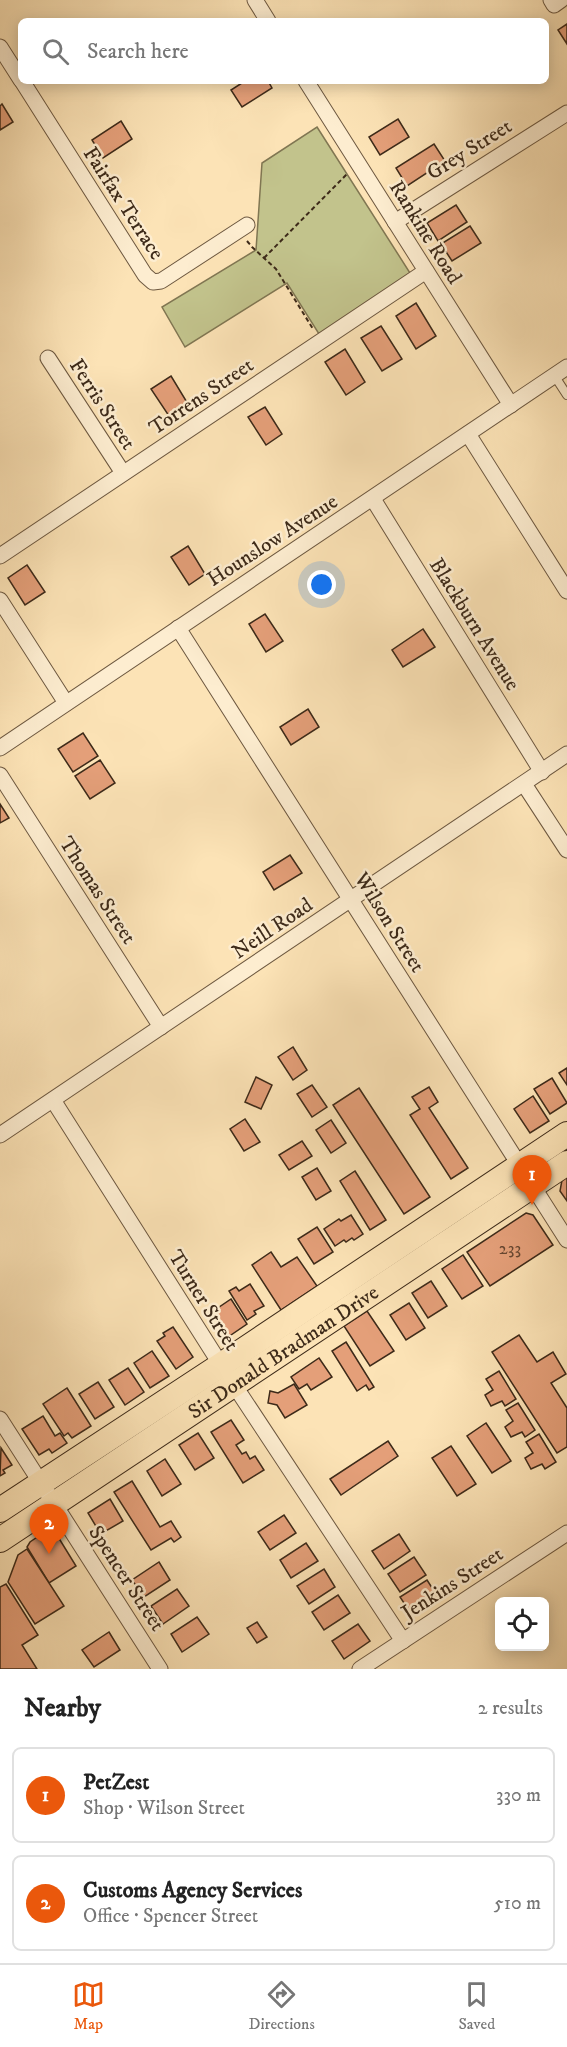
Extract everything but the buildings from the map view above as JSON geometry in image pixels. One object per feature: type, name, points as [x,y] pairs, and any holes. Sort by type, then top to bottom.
[{"type":"main road","name":"Sir Donald Bradman Drive","points":[[0,1540],[54,1504],[228,1375],[520,1165],[567,1134]]},
{"type":"main road","name":"Sir Donald Bradman Drive","points":[[0,1510],[40,1483],[228,1375],[567,1163]]},
{"type":"street","points":[[255,0],[266,18]]},
{"type":"street","points":[[551,0],[554,5],[561,0]]},
{"type":"street","name":"Fairfax Terrace","points":[[0,47],[18,76]]},
{"type":"street","name":"Fairfax Terrace","points":[[23,84],[145,275],[153,282],[161,281],[246,230]]},
{"type":"street","name":"Rankine Road","points":[[308,84],[511,405]]},
{"type":"street","name":"Grey Street","points":[[395,222],[567,113]]},
{"type":"street","name":"Torrens Street","points":[[0,556],[426,271]]},
{"type":"street","name":"Ferris Street","points":[[48,358],[123,473]]},
{"type":"street","name":"Hounslow Avenue","points":[[0,748],[561,371]]},
{"type":"street","points":[[468,434],[567,591]]},
{"type":"street","name":"Blackburn Avenue","points":[[373,499],[542,772]]},
{"type":"street","points":[[0,600],[66,703]]},
{"type":"street","name":"Wilson Street","points":[[178,628],[567,1240]]},
{"type":"street","name":"Neill Road","points":[[0,1136],[567,754]]},
{"type":"street","name":"Thomas Street","points":[[0,775],[161,1027]]},
{"type":"street","points":[[524,784],[567,850]]},
{"type":"street","name":"Turner Street","points":[[53,1100],[228,1375],[403,1641]]},
{"type":"street","name":"Spencer Street","points":[[0,1419],[160,1669]]},
{"type":"street","name":"Jenkins Street","points":[[360,1669],[381,1663],[403,1641],[567,1533]]},
{"type":"lane","points":[[561,371],[567,395]]},
{"type":"path","points":[[264,258],[348,173]]},
{"type":"path","points":[[246,230],[252,248],[276,268],[320,341]]},
{"type":"green space","points":[[317,127],[410,273],[319,334],[287,283],[185,347],[162,307],[256,250],[262,163]]},
{"type":"place","name":"PetZest","points":[[532,1205]]},
{"type":"place","name":"Customs Agency Services","points":[[49,1554]]}]
